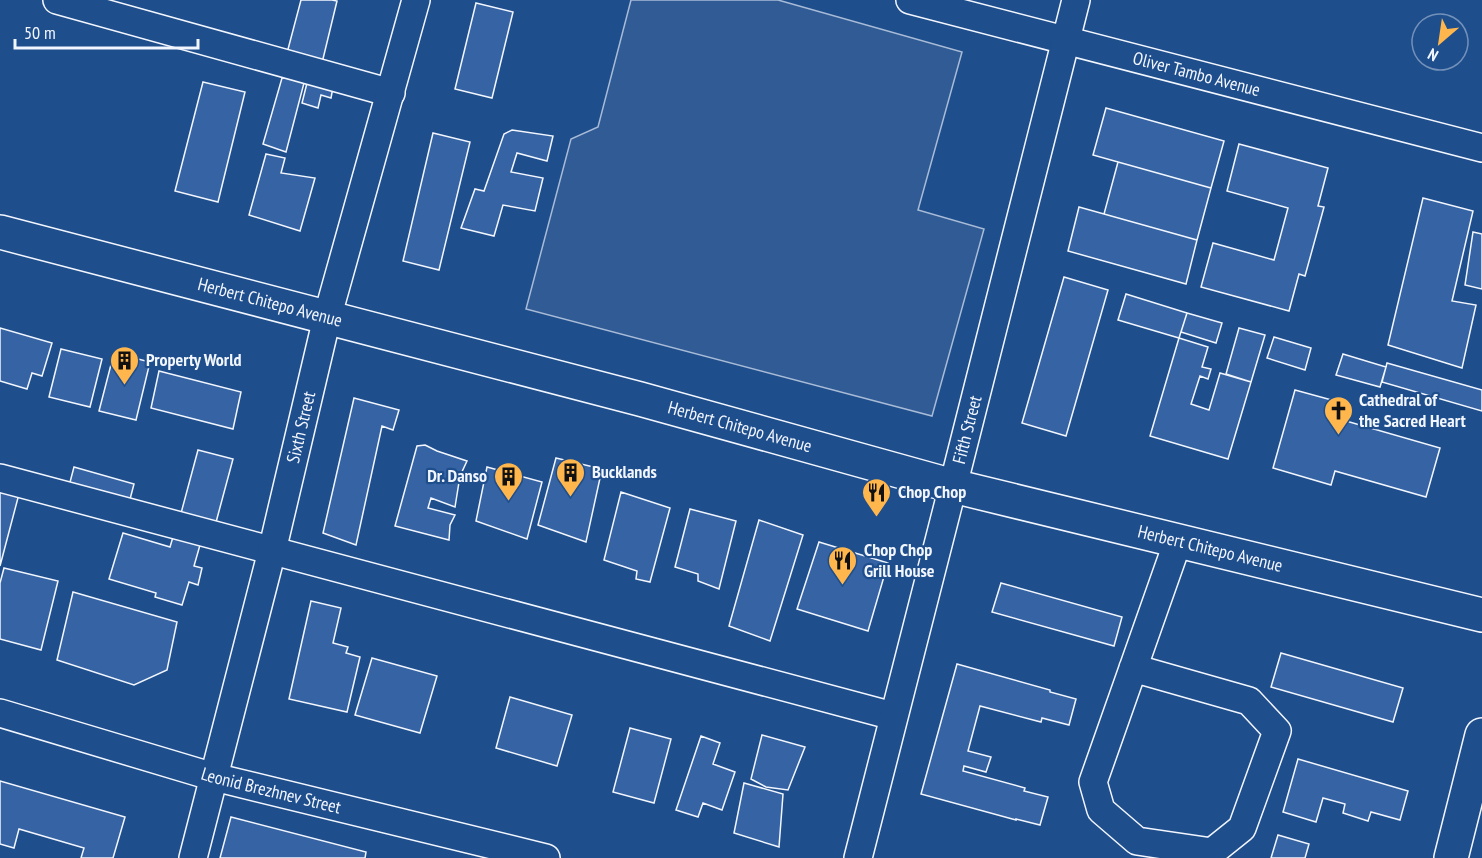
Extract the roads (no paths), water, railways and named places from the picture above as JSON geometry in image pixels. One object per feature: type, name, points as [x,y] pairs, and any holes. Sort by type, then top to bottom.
[{"type":"main road","name":"Herbert Chitepo Avenue","points":[[0,232],[640,399],[953,486],[1482,615]]},
{"type":"main road","points":[[1451,858],[1482,735]]},
{"type":"street","points":[[57,0],[391,93]]},
{"type":"street","name":"Sixth Street","points":[[193,858],[272,551],[327,318],[416,0]]},
{"type":"street","name":"Oliver Tambo Avenue","points":[[910,0],[1482,148]]},
{"type":"street","name":"Fifth Street","points":[[858,858],[1076,0]]},
{"type":"street","points":[[0,478],[893,716]]},
{"type":"street","points":[[1133,668],[1249,701],[1277,730],[1242,828],[1212,852],[1137,840],[1101,810],[1093,782],[1133,668],[1178,541]]},
{"type":"street","name":"Leonid Brezhnev Street","points":[[0,713],[214,777],[546,858]]},
{"type":"place","name":"Property World","points":[[125,386]]},
{"type":"place","name":"Cathedral of the Sacred Heart","points":[[1338,436]]},
{"type":"place","name":"Bucklands","points":[[571,498]]},
{"type":"place","name":"Dr. Danso","points":[[508,502]]},
{"type":"place","name":"Chop Chop","points":[[877,518]]},
{"type":"place","name":"Chop Chop Grill House","points":[[843,586]]}]
